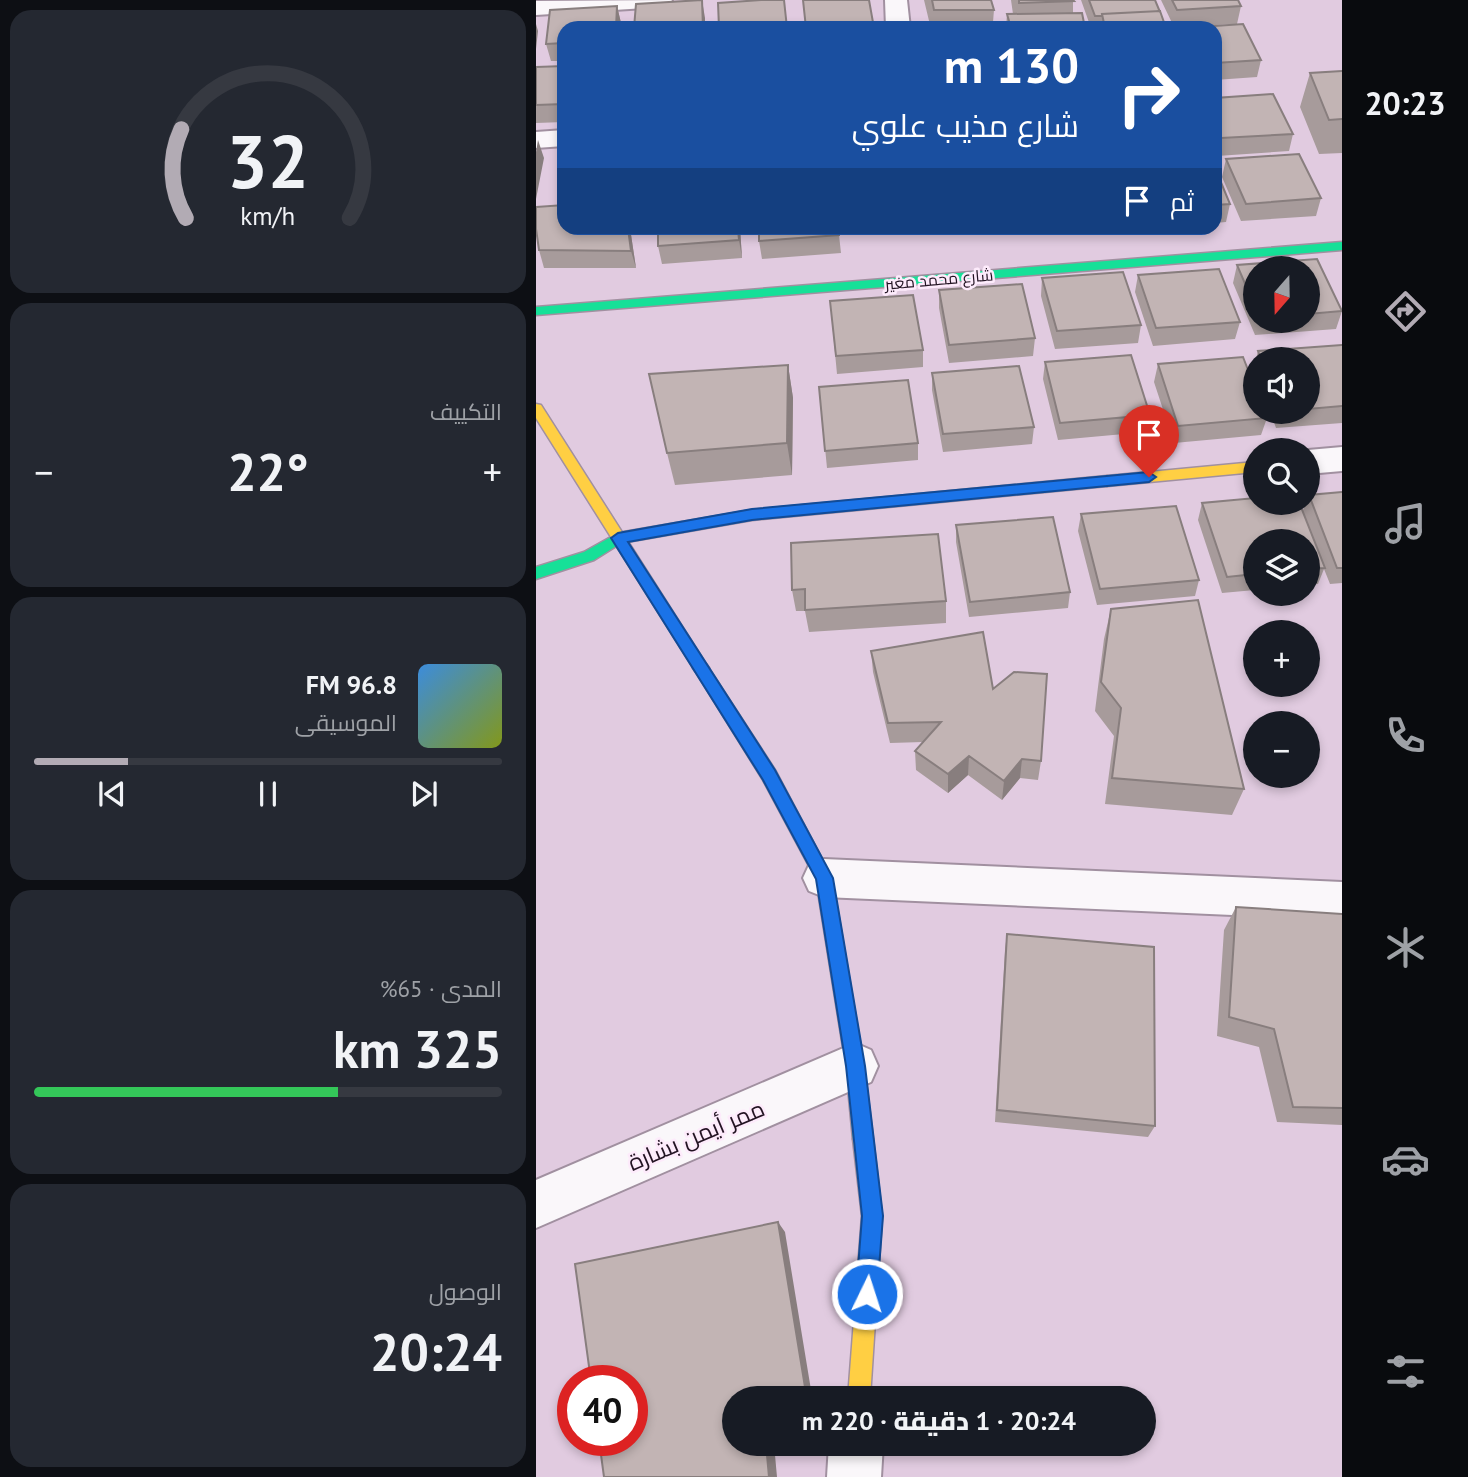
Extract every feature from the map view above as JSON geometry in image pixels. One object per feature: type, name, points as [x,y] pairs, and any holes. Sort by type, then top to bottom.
[{"type":"street","points":[[536,8],[661,0]]},
{"type":"street","points":[[896,0],[898,21]]},
{"type":"street","points":[[536,140],[557,138]]},
{"type":"street","name":"شارع محمد مغير","points":[[536,311],[1343,246]]},
{"type":"street","points":[[536,408],[769,775],[824,878],[855,1066],[873,1216],[860,1386]]},
{"type":"street","points":[[1320,461],[1343,459]]},
{"type":"street","points":[[536,573],[589,556],[618,538],[752,515],[1243,468]]},
{"type":"street","points":[[824,878],[1343,901]]},
{"type":"street","name":"ممر أيمن بشارة","points":[[536,1204],[855,1066]]},
{"type":"street","points":[[853,1477],[855,1456]]},
{"type":"building","points":[[702,0],[703,21],[635,21],[636,4]]},
{"type":"building","points":[[784,0],[786,21],[719,21],[718,3]]},
{"type":"building","points":[[803,0],[869,0],[873,21],[805,21]]},
{"type":"building","points":[[932,0],[991,0],[994,10],[934,10]]},
{"type":"building","points":[[1019,0],[1073,0],[1074,1],[1019,3]]},
{"type":"building","points":[[1089,0],[1155,0],[1160,11],[1095,16]]},
{"type":"building","points":[[1172,0],[1238,0],[1241,6],[1177,10]]},
{"type":"building","points":[[617,6],[616,21],[557,21],[557,43],[546,44],[550,10]]},
{"type":"building","points":[[1160,11],[1164,21],[1104,21],[1102,14]]},
{"type":"building","points":[[1082,13],[1084,21],[1009,21],[1007,14]]},
{"type":"building","points":[[1243,24],[1261,60],[1222,63],[1222,25]]},
{"type":"building","points":[[557,66],[557,104],[536,105],[536,67]]},
{"type":"building","points":[[1343,71],[1343,119],[1329,120],[1310,73]]},
{"type":"building","points":[[1273,94],[1293,134],[1222,138],[1222,98]]},
{"type":"building","points":[[1299,154],[1321,198],[1246,204],[1226,159]]},
{"type":"building","points":[[1222,185],[1230,204],[1222,205]]},
{"type":"building","points":[[557,206],[557,235],[629,235],[631,251],[539,250],[536,207]]},
{"type":"building","points":[[658,235],[739,235],[739,240],[658,246]]},
{"type":"building","points":[[759,235],[839,235],[759,241]]},
{"type":"building","points":[[1237,265],[1243,265],[1243,279]]},
{"type":"building","points":[[1320,265],[1342,311],[1320,313]]},
{"type":"building","points":[[1219,269],[1240,322],[1156,328],[1138,275]]},
{"type":"building","points":[[1123,272],[1141,325],[1057,331],[1042,278]]},
{"type":"building","points":[[1022,284],[1035,338],[949,345],[939,290]]},
{"type":"building","points":[[913,295],[923,350],[836,356],[830,301]]},
{"type":"building","points":[[1343,345],[1343,406],[1320,408],[1320,347],[1315,347]]},
{"type":"building","points":[[1131,355],[1150,415],[1060,423],[1045,362]]},
{"type":"building","points":[[1243,357],[1243,420],[1178,426],[1158,364]]},
{"type":"building","points":[[788,365],[787,443],[667,453],[649,374]]},
{"type":"building","points":[[1019,366],[1034,427],[943,434],[932,373]]},
{"type":"building","points":[[908,380],[918,443],[825,451],[819,387]]},
{"type":"building","points":[[1343,492],[1343,568],[1337,568],[1317,515],[1320,515],[1320,494]]},
{"type":"building","points":[[1243,499],[1243,515],[1304,515],[1310,529],[1243,529],[1243,575],[1227,577],[1202,503]]},
{"type":"building","points":[[1176,506],[1199,580],[1100,589],[1081,514]]},
{"type":"building","points":[[1053,517],[1070,592],[970,602],[956,525]]},
{"type":"building","points":[[938,534],[946,601],[805,610],[805,589],[792,590],[791,543]]},
{"type":"building","points":[[1320,555],[1325,568],[1320,568]]},
{"type":"building","points":[[1198,600],[1244,789],[1112,778],[1121,708],[1101,682],[1111,609]]},
{"type":"building","points":[[983,632],[993,689],[1014,672],[1047,674],[1041,761],[1022,759],[1004,781],[969,756],[948,774],[915,751],[941,722],[888,723],[871,651]]},
{"type":"building","points":[[1236,907],[1343,914],[1343,1108],[1293,1107],[1274,1029],[1229,1017]]},
{"type":"building","points":[[1007,934],[1154,947],[1155,1126],[997,1110]]},
{"type":"building","points":[[778,1222],[805,1386],[722,1386],[722,1456],[767,1456],[769,1477],[604,1477],[601,1456],[648,1456],[648,1365],[589,1365],[575,1264]]},
{"type":"traffic: fast","points":[[536,311],[1343,246]]},
{"type":"traffic: fast","points":[[536,573],[589,556],[618,538],[752,515],[1107,481]]},
{"type":"traffic: fast","points":[[701,668],[769,775],[824,878],[855,1066],[863,1139]]},
{"type":"traffic: slow","points":[[536,408],[701,668]]},
{"type":"traffic: slow","points":[[1107,481],[1243,468]]},
{"type":"traffic: slow","points":[[860,1386],[872,1216],[863,1139]]},
{"type":"route","points":[[867,1294],[873,1216],[855,1066],[824,878],[769,775],[618,538],[752,515],[1149,477]]}]
